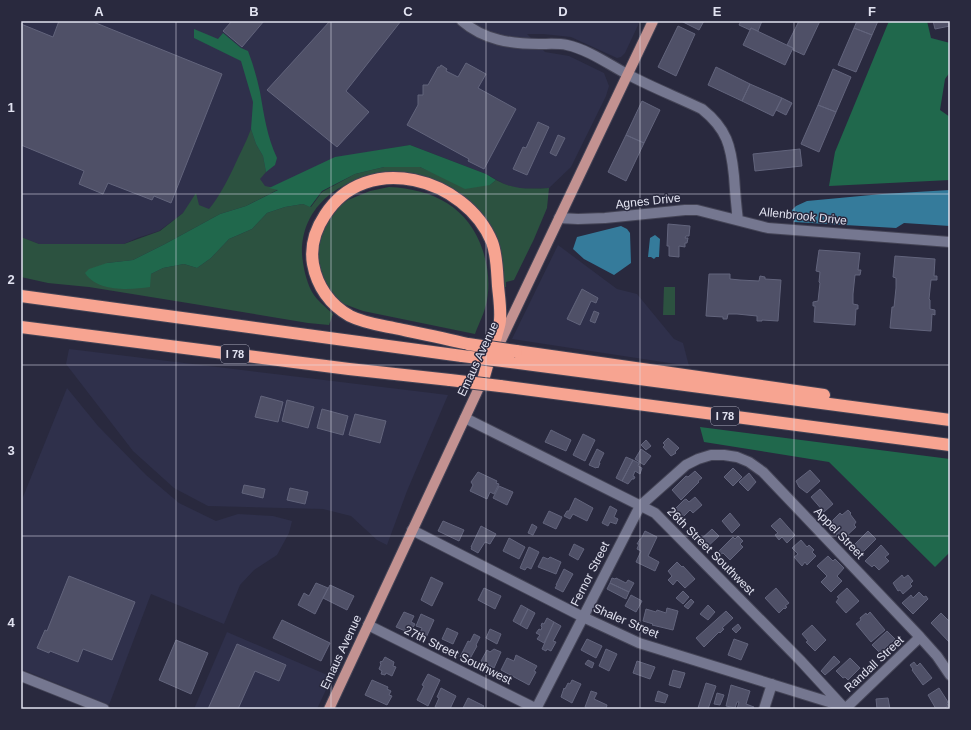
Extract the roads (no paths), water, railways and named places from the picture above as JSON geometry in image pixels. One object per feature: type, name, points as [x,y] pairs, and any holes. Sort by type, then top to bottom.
[{"type":"highway","points":[[483,380],[500,320],[496,261],[492,243],[484,227],[462,202],[447,192],[420,181],[406,179],[383,179],[369,182],[348,192],[327,211],[320,223],[315,234],[313,258],[318,282],[326,295],[343,312],[363,322],[468,344],[514,357],[950,413]]},
{"type":"highway","points":[[21,290],[88,305]]},
{"type":"highway","name":"I 78","points":[[21,296],[462,356],[514,357],[950,420]]},
{"type":"highway","name":"I 78","points":[[21,327],[341,368],[500,386],[950,445]]},
{"type":"main road","name":"Emaus Avenue","points":[[329,709],[464,418],[653,21]]},
{"type":"street","points":[[462,21],[480,34],[495,40],[513,43],[566,45],[583,50],[628,74],[702,109],[720,126],[726,136],[732,153],[738,220]]},
{"type":"street","name":"Agnes Drive","points":[[559,218],[578,220],[697,210],[738,220]]},
{"type":"street","name":"Allenbrook Drive","points":[[738,220],[768,228],[950,242]]},
{"type":"street","name":"26th Street Southwest","points":[[464,418],[655,514],[800,660],[844,708]]},
{"type":"street","name":"Appel Street","points":[[686,464],[698,459],[724,455],[737,457],[758,468],[920,637],[937,656],[950,675]]},
{"type":"street","name":"Fernor Street","points":[[536,709],[640,506],[686,464]]},
{"type":"street","name":"Shaler Street","points":[[412,530],[583,617],[639,643],[844,708]]},
{"type":"street","name":"27th Street Southwest","points":[[368,625],[536,709]]},
{"type":"street","name":"Randall Street","points":[[844,708],[920,637]]},
{"type":"street","points":[[21,676],[104,709]]},
{"type":"street","points":[[764,709],[772,684]]}]
